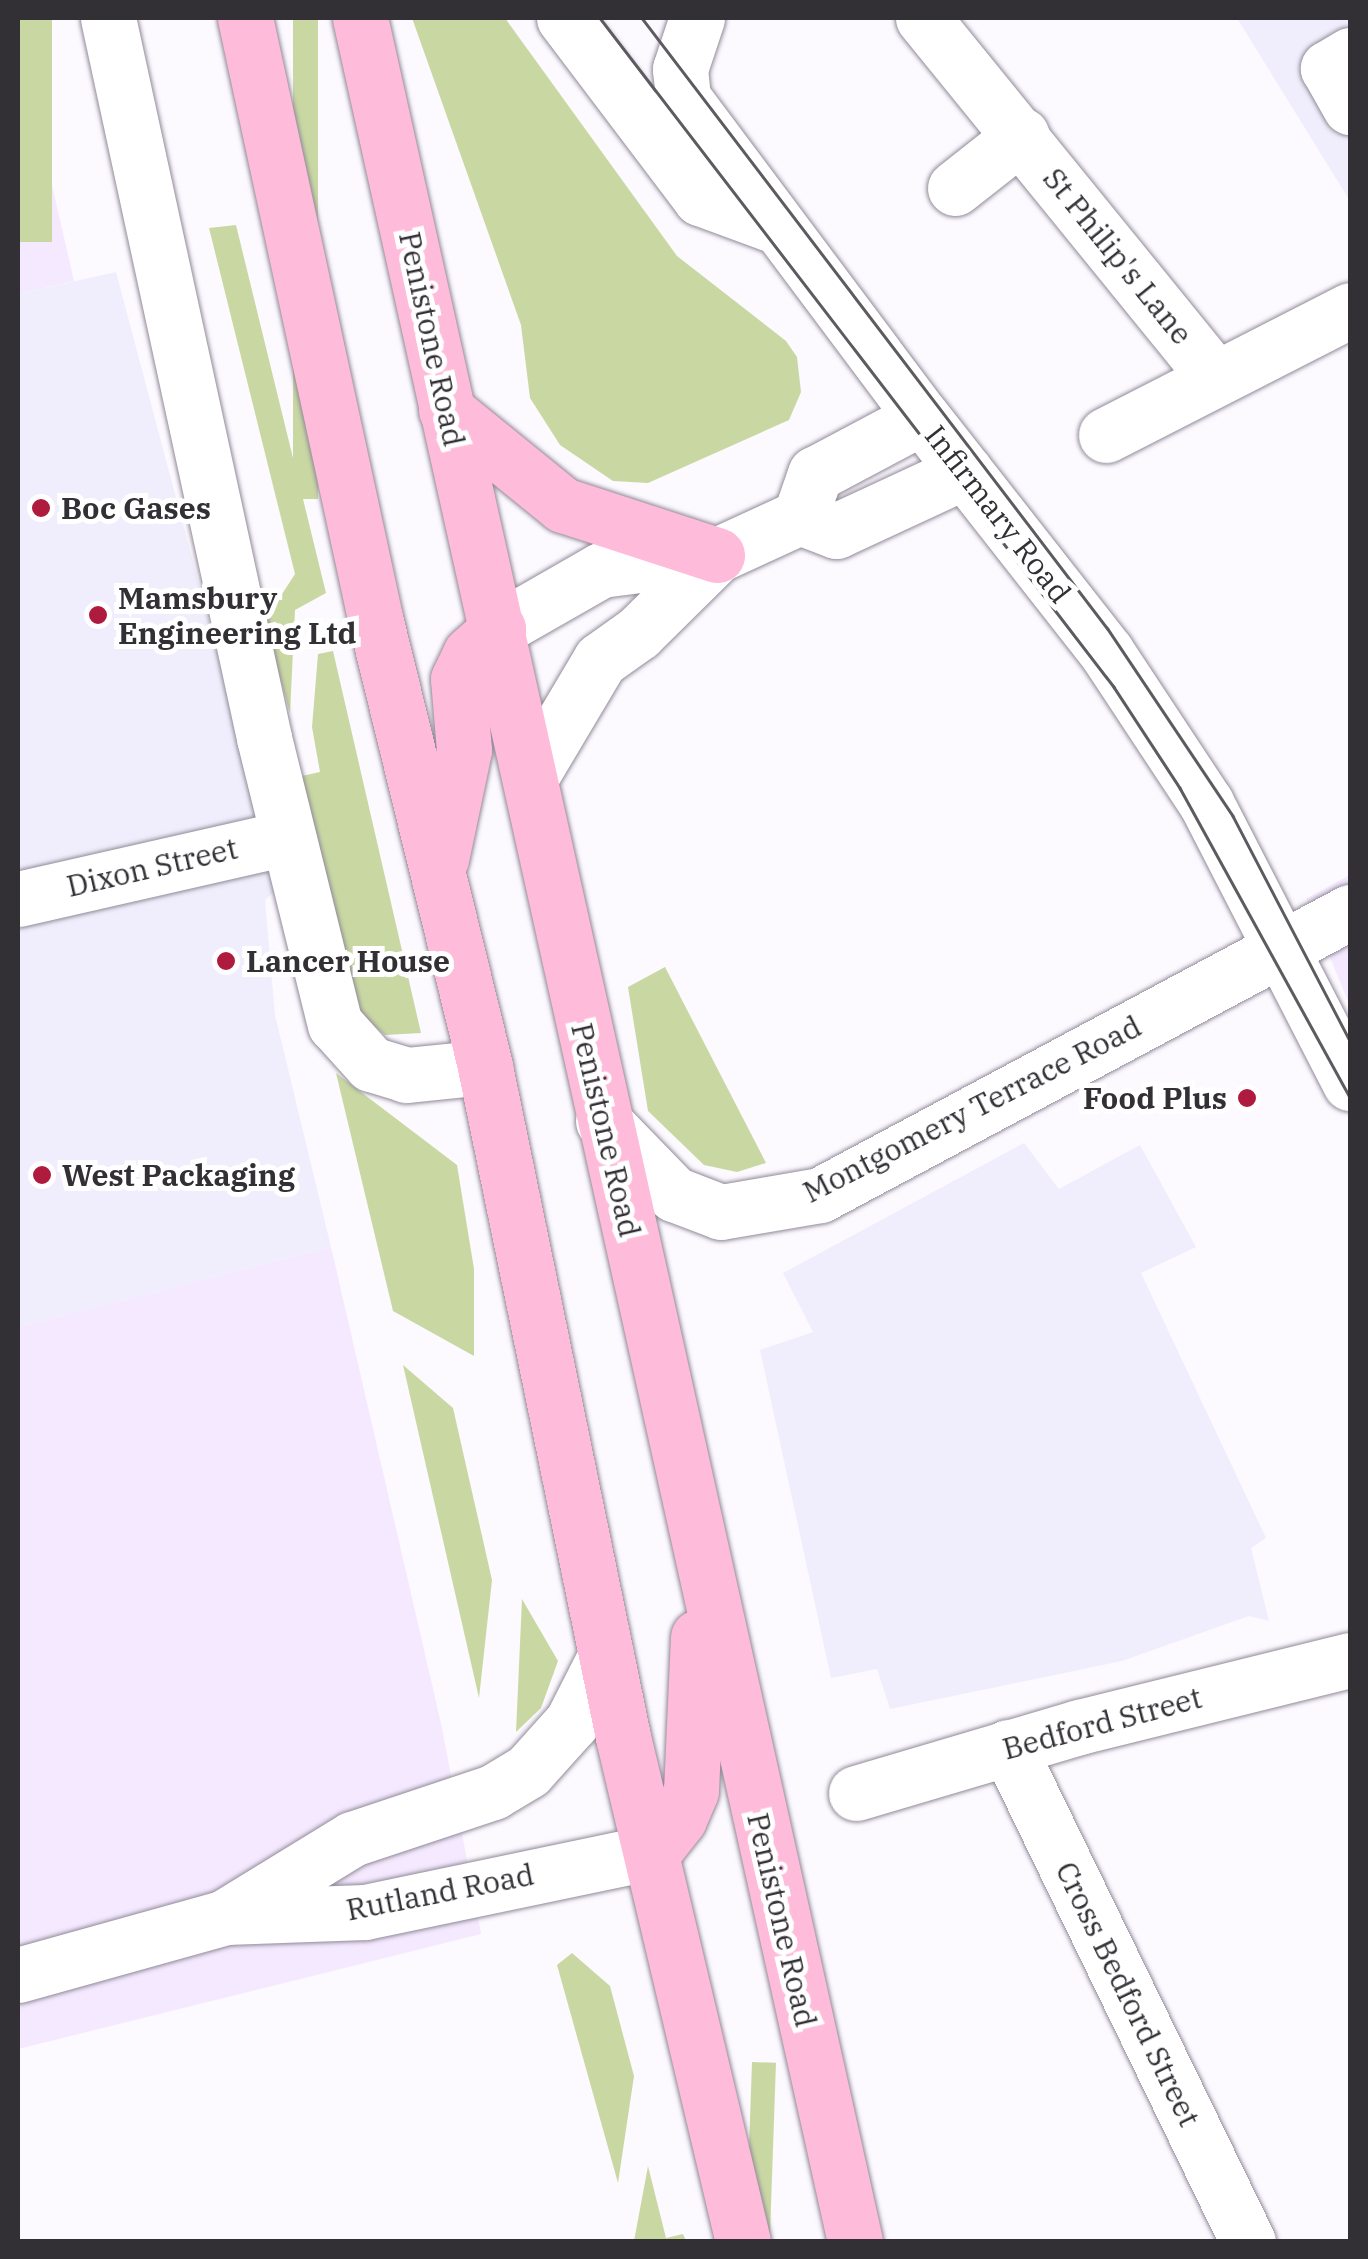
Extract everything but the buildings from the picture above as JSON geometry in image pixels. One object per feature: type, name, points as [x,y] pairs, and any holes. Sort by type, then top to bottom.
[{"type":"highway","points":[[244,18],[437,876],[485,1068],[606,1656],[743,2242]]},
{"type":"highway","name":"Penistone Road","points":[[360,18],[855,2242]]},
{"type":"highway","points":[[446,410],[563,505],[717,555]]},
{"type":"highway","points":[[437,876],[464,750],[458,679],[470,654],[498,629]]},
{"type":"highway","points":[[653,1852],[680,1819],[690,1791],[704,1574]]},
{"type":"street","points":[[108,18],[288,838],[335,1024],[348,1044],[371,1064],[406,1075],[485,1068]]},
{"type":"street","points":[[564,18],[700,198],[776,226]]},
{"type":"street","name":"Infirmary Road","points":[[696,18],[680,69],[683,98],[776,226],[1107,653],[1206,802],[1350,1082]]},
{"type":"street","name":"St Philip's Lane","points":[[922,18],[1022,135],[1214,377]]},
{"type":"street","points":[[1350,55],[1328,68],[1350,107]]},
{"type":"street","points":[[955,188],[1022,135]]},
{"type":"street","points":[[1106,436],[1350,310]]},
{"type":"street","points":[[800,517],[815,474],[922,417]]},
{"type":"street","points":[[498,629],[601,570],[717,555],[800,517],[836,530],[964,472]]},
{"type":"street","points":[[530,778],[600,660],[638,633],[717,555]]},
{"type":"street","name":"Dixon Street","points":[[18,898],[288,838]]},
{"type":"street","name":"Montgomery Terrace Road","points":[[604,1121],[674,1194],[720,1212],[820,1195],[1282,944],[1350,912]]},
{"type":"street","name":"Rutland Road","points":[[226,1917],[352,1840],[493,1792],[528,1771],[572,1722],[606,1656]]},
{"type":"street","name":"Bedford Street","points":[[856,1793],[1008,1748],[1350,1660]]},
{"type":"street","name":"Cross Bedford Street","points":[[1008,1748],[1248,2242]]},
{"type":"street","name":"Rutland Road","points":[[18,1975],[226,1917],[365,1912],[653,1852]]},
{"type":"shaded area","points":[[1237,18],[1350,18],[1350,201]]},
{"type":"shaded area","points":[[18,37],[74,281],[18,294]]},
{"type":"shaded area","points":[[116,272],[242,746],[296,873],[265,900],[275,1015],[331,1247],[18,1327],[18,294]]},
{"type":"shaded area","points":[[1350,875],[1350,1006],[1306,899]]},
{"type":"shaded area","points":[[1024,1143],[1059,1189],[1140,1145],[1196,1247],[1141,1273],[1266,1538],[1251,1548],[1269,1621],[1249,1616],[1122,1661],[890,1709],[877,1669],[831,1678],[760,1350],[813,1332],[783,1273]]},
{"type":"shaded area","points":[[331,1247],[442,1728],[481,1934],[18,2049],[18,1327]]},
{"type":"green space","points":[[18,18],[52,18],[52,242],[18,242]]},
{"type":"green space","points":[[293,18],[318,18],[318,499],[293,499]]},
{"type":"green space","points":[[412,18],[505,18],[677,256],[786,341],[797,357],[801,392],[789,420],[648,483],[613,481],[560,445],[530,398],[521,325]]},
{"type":"green space","points":[[236,225],[326,593],[295,610],[290,713],[264,622],[295,574],[209,228]]},
{"type":"green space","points":[[333,651],[421,1033],[385,1035],[361,1014],[302,776],[320,772],[312,727],[318,654]]},
{"type":"green space","points":[[665,967],[766,1163],[737,1172],[704,1165],[648,1111],[628,987]]},
{"type":"green space","points":[[336,1073],[457,1165],[474,1269],[474,1356],[393,1311]]},
{"type":"green space","points":[[403,1365],[453,1408],[492,1580],[479,1698]]},
{"type":"green space","points":[[522,1599],[558,1661],[541,1708],[516,1732]]},
{"type":"green space","points":[[572,1953],[610,1986],[634,2076],[618,2183],[557,1965]]},
{"type":"green space","points":[[752,2062],[776,2063],[770,2242],[746,2242]]},
{"type":"green space","points":[[648,2166],[666,2238],[683,2234],[686,2241],[634,2241]]},
{"type":"tram line","points":[[600,18],[1114,687],[1180,788],[1350,1097]]},
{"type":"tram line","points":[[642,18],[1108,629],[1233,816],[1350,1041]]},
{"type":"place","name":"Boc Gases","points":[[41,508]]},
{"type":"place","name":"Mamsbury Engineering Ltd","points":[[98,615]]},
{"type":"place","name":"Lancer House","points":[[226,961]]},
{"type":"place","name":"Food Plus","points":[[1247,1098]]},
{"type":"place","name":"West Packaging","points":[[42,1175]]}]
